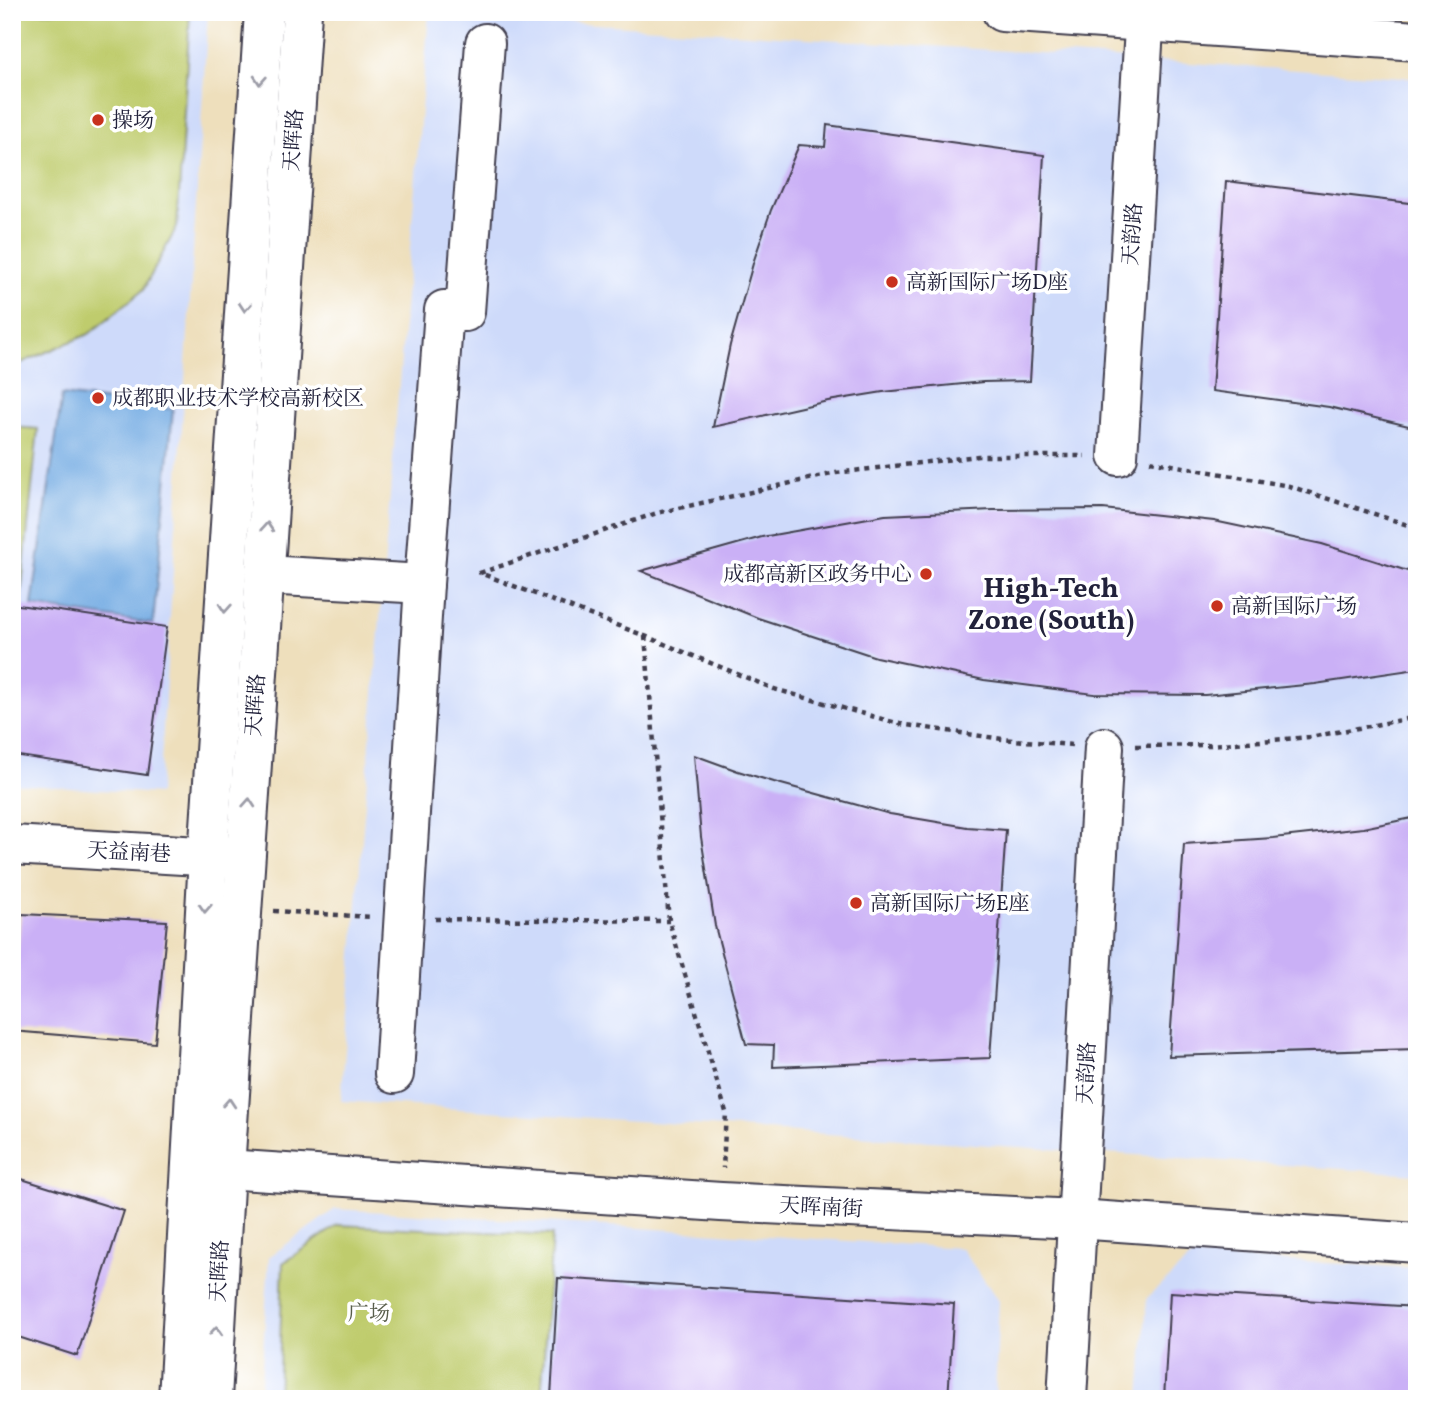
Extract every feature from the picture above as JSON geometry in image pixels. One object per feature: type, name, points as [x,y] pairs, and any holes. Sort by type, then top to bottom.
[{"type":"street","name":"天晖路","points":[[212,1399],[242,909],[227,858],[264,12]]},
{"type":"street","name":"天晖路","points":[[178,1399],[227,858],[264,575],[302,12]]},
{"type":"street","points":[[1002,12],[1145,17],[1417,41]]},
{"type":"street","name":"天韵路","points":[[1118,456],[1145,17]]},
{"type":"street","points":[[394,1074],[402,919],[444,310],[465,312],[485,43]]},
{"type":"street","points":[[264,575],[425,584]]},
{"type":"street","name":"天韵路","points":[[1067,1399],[1104,747]]},
{"type":"street","name":"天益南巷","points":[[12,845],[227,858]]},
{"type":"street","name":"天晖南街","points":[[225,1169],[721,1202],[1077,1219],[1417,1243]]},
{"type":"path","points":[[1417,527],[1289,486],[1118,456],[978,456],[836,473],[657,513],[480,573],[774,689],[900,724],[1002,739],[1104,747],[1210,745],[1310,737],[1417,717]]},
{"type":"path","points":[[645,636],[669,921],[726,1112],[721,1202]]},
{"type":"path","points":[[242,909],[402,919],[669,921]]},
{"type":"shaded area","name":"成都职业技术学校高新校区","points":[[12,12],[208,12],[159,794],[12,784]]},
{"type":"shaded area","points":[[429,13],[1417,78],[1417,1174],[341,1101]]},
{"type":"shaded area","points":[[335,1209],[961,1248],[999,1301],[995,1399],[260,1399],[269,1257]]},
{"type":"shaded area","points":[[1193,1256],[1417,1268],[1417,1399],[1140,1399],[1147,1298]]},
{"type":"green space","name":"操场","points":[[12,12],[190,12],[177,227],[143,290],[89,334],[21,363],[12,362]]},
{"type":"green space","points":[[12,427],[38,429],[20,605],[12,603]]},
{"type":"green space","name":"广场","points":[[338,1225],[552,1235],[541,1399],[278,1399],[283,1263]]},
{"type":"water","points":[[62,395],[173,409],[153,624],[32,606]]},
{"type":"building","name":"高新国际广场D座","points":[[827,125],[1044,155],[1030,381],[983,382],[883,392],[828,401],[713,427],[730,345],[771,210],[799,145],[825,147]]},
{"type":"building","points":[[1226,181],[1417,204],[1417,428],[1329,407],[1212,391]]},
{"type":"building","points":[[1103,509],[1214,521],[1322,544],[1417,574],[1417,669],[1315,684],[1205,695],[1094,694],[984,680],[876,657],[758,618],[641,571],[762,537],[885,515]]},
{"type":"building","points":[[12,604],[167,627],[147,775],[12,755]]},
{"type":"building","name":"高新国际广场E座","points":[[694,755],[774,782],[890,814],[967,827],[1006,830],[990,1058],[773,1067],[774,1045],[746,1044],[715,926],[701,837]]},
{"type":"building","points":[[1417,817],[1417,1049],[1169,1056],[1184,844],[1363,828]]},
{"type":"building","points":[[21,914],[167,921],[155,1043],[12,1031]]},
{"type":"building","points":[[12,1176],[124,1211],[77,1356],[12,1335]]},
{"type":"building","points":[[558,1278],[954,1304],[948,1399],[551,1397]]},
{"type":"building","points":[[1170,1292],[1417,1307],[1417,1399],[1164,1399]]},
{"type":"place","name":"操场","points":[[98,120]]},
{"type":"place","name":"高新国际广场D座","points":[[892,282]]},
{"type":"place","name":"成都职业技术学校高新校区","points":[[98,398]]},
{"type":"place","name":"成都高新区政务中心","points":[[926,574]]},
{"type":"place","name":"高新国际广场","points":[[1217,606]]},
{"type":"place","name":"高新国际广场E座","points":[[856,903]]},
{"type":"district","name":"High-Tech Zone (South)","points":[[1051,603]]}]
